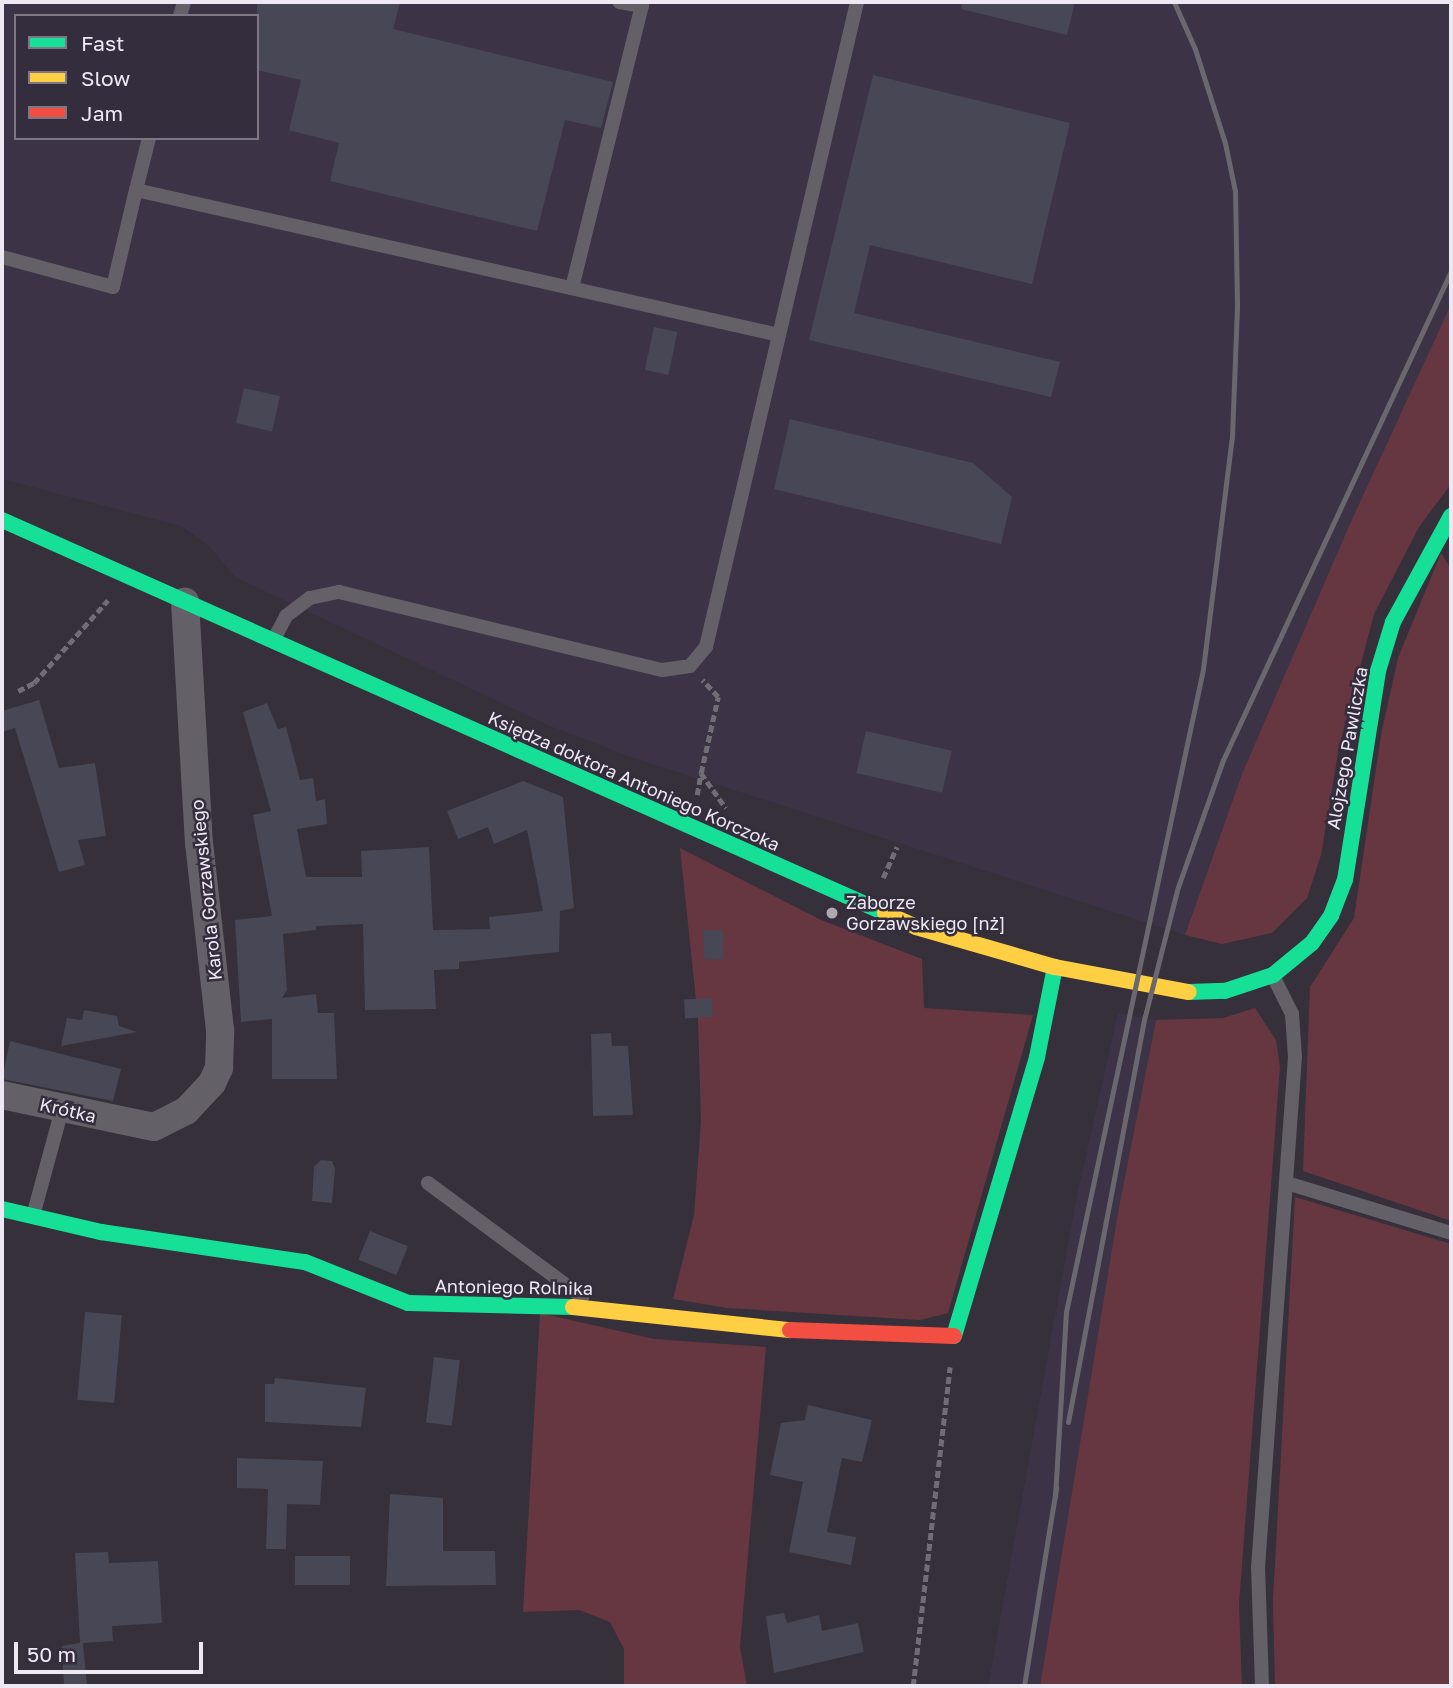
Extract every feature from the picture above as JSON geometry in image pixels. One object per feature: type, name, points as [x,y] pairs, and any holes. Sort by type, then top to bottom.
[{"type":"street","name":"Alojzego Pawliczka","points":[[1273,975],[1312,943],[1338,901],[1378,671],[1393,622],[1451,516]]},
{"type":"street","name":"Księdza doktora Antoniego Korczoka","points":[[2,520],[867,907],[928,931],[1055,967],[1196,993],[1225,991],[1273,975]]},
{"type":"street","name":"Karola Gorzawskiego","points":[[135,1125],[154,1126],[175,1119],[212,1083],[219,1068],[220,1031],[199,844],[185,601]]},
{"type":"street","points":[[953,1339],[1037,1057],[1055,967]]},
{"type":"street","name":"Krótka","points":[[2,1095],[135,1125]]},
{"type":"street","name":"Antoniego Rolnika","points":[[2,1209],[101,1232],[305,1262],[408,1303],[447,1307],[598,1307],[726,1326],[953,1339]]},
{"type":"lane","points":[[572,288],[642,4],[619,2]]},
{"type":"lane","points":[[274,640],[286,616],[310,598],[339,592],[662,670],[690,666],[706,647],[857,2]]},
{"type":"lane","points":[[2,257],[113,287],[148,140]]},
{"type":"lane","points":[[136,190],[779,335]]},
{"type":"lane","points":[[1262,1686],[1258,1568],[1290,1184],[1296,1031],[1273,975]]},
{"type":"lane","points":[[33,1217],[62,1109]]},
{"type":"lane","points":[[428,1183],[520,1255],[598,1307]]},
{"type":"lane","points":[[1290,1184],[1451,1233]]},
{"type":"path","points":[[18,691],[34,683],[112,595]]},
{"type":"path","points":[[690,666],[718,696],[701,773]]},
{"type":"path","points":[[880,883],[897,847]]},
{"type":"path","points":[[913,1686],[953,1339]]},
{"type":"shaded area","points":[[2,2],[1451,2],[1451,311],[1349,526],[1242,774],[1185,935],[631,757],[550,726],[235,577],[208,545],[181,526],[2,479]]},
{"type":"shaded area","points":[[1449,309],[1451,484],[1419,527],[1374,614],[1339,747],[1321,855],[1307,898],[1272,933],[1222,944],[1185,935],[1242,774],[1349,526]]},
{"type":"shaded area","points":[[1441,553],[1451,569],[1451,1221],[1303,1171],[1310,987],[1354,918],[1381,735],[1398,658]]},
{"type":"shaded area","points":[[680,848],[821,920],[922,959],[924,1008],[1033,1015],[948,1313],[920,1320],[727,1308],[673,1299],[694,1215],[701,1121],[698,1019]]},
{"type":"shaded area","points":[[1255,1008],[1276,1040],[1280,1067],[1239,1604],[1242,1686],[1040,1686],[1119,1207],[1156,1020],[1223,1018]]},
{"type":"shaded area","points":[[1118,1013],[1156,1020],[1119,1207],[1040,1686],[988,1686],[1076,1200]]},
{"type":"shaded area","points":[[1295,1197],[1451,1244],[1451,1686],[1275,1686],[1273,1601]]},
{"type":"shaded area","points":[[540,1313],[654,1339],[766,1347],[740,1647],[747,1686],[624,1686],[624,1649],[610,1622],[579,1610],[523,1612]]},
{"type":"building","points":[[257,2],[400,2],[393,29],[613,82],[601,128],[565,120],[537,231],[330,181],[339,143],[289,130],[301,80],[259,70]]},
{"type":"building","points":[[962,2],[1075,2],[1067,35],[961,9]]},
{"type":"building","points":[[873,75],[1070,123],[1032,284],[870,245],[854,313],[1060,362],[1051,397],[809,340]]},
{"type":"building","points":[[654,327],[677,332],[668,375],[645,370]]},
{"type":"building","points":[[244,388],[280,396],[272,431],[236,423]]},
{"type":"building","points":[[790,419],[973,463],[1012,497],[1001,544],[774,489]]},
{"type":"building","points":[[39,700],[59,768],[95,763],[106,836],[78,840],[85,865],[59,872],[15,728],[2,732],[2,711]]},
{"type":"building","points":[[267,703],[278,729],[286,727],[300,780],[313,778],[316,801],[325,799],[327,824],[297,829],[306,877],[362,877],[361,851],[429,847],[433,930],[490,929],[489,917],[543,911],[527,830],[494,844],[488,827],[458,839],[447,811],[523,781],[563,797],[574,908],[560,911],[559,952],[459,962],[459,969],[434,970],[436,1009],[365,1010],[363,924],[316,926],[316,930],[283,934],[287,990],[282,998],[316,994],[318,1013],[334,1013],[337,1079],[272,1079],[272,1019],[241,1022],[235,920],[272,916],[253,815],[271,811],[243,712]]},
{"type":"building","points":[[866,731],[952,751],[942,793],[856,773]]},
{"type":"building","points":[[723,930],[724,959],[704,960],[703,931]]},
{"type":"building","points":[[712,998],[713,1017],[685,1018],[684,999]]},
{"type":"building","points":[[84,1010],[117,1016],[119,1026],[137,1032],[61,1046],[67,1018],[82,1020]]},
{"type":"building","points":[[611,1033],[612,1046],[628,1046],[633,1115],[593,1116],[591,1034]]},
{"type":"building","points":[[10,1041],[121,1069],[113,1101],[2,1079]]},
{"type":"building","points":[[321,1160],[332,1161],[335,1169],[332,1203],[312,1201],[314,1167]]},
{"type":"building","points":[[370,1231],[408,1246],[396,1275],[358,1260]]},
{"type":"building","points":[[85,1312],[122,1315],[114,1403],[77,1400]]},
{"type":"building","points":[[434,1357],[460,1360],[452,1426],[426,1423]]},
{"type":"building","points":[[275,1378],[366,1388],[361,1427],[265,1422],[265,1384],[274,1384]]},
{"type":"building","points":[[808,1405],[872,1420],[862,1462],[842,1458],[827,1532],[856,1537],[851,1565],[789,1552],[803,1482],[770,1475],[781,1423],[805,1420]]},
{"type":"building","points":[[237,1458],[323,1461],[320,1505],[287,1504],[286,1549],[266,1549],[268,1489],[237,1488]]},
{"type":"building","points":[[390,1494],[443,1498],[443,1551],[495,1551],[496,1585],[386,1586]]},
{"type":"building","points":[[108,1552],[109,1563],[158,1561],[162,1623],[112,1626],[113,1641],[83,1643],[87,1686],[64,1686],[62,1646],[80,1643],[75,1553]]},
{"type":"building","points":[[295,1556],[350,1556],[350,1585],[295,1585]]},
{"type":"building","points":[[784,1613],[787,1623],[819,1615],[822,1631],[858,1623],[864,1652],[774,1673],[766,1616]]},
{"type":"railway","points":[[1055,1497],[1066,1312],[1203,669],[1232,437],[1237,304],[1235,191],[1225,143],[1195,49],[1174,2]]},
{"type":"railway","points":[[1068,1422],[1145,1016],[1178,887],[1223,760],[1451,271]]},
{"type":"railway","points":[[1024,1686],[1056,1488]]},
{"type":"traffic: fast","points":[[1189,992],[1225,991],[1273,975],[1312,943],[1331,916],[1345,880],[1378,671],[1393,622],[1451,516]]},
{"type":"traffic: fast","points":[[2,520],[885,913]]},
{"type":"traffic: fast","points":[[954,1336],[1037,1057],[1055,967]]},
{"type":"traffic: fast","points":[[2,1209],[101,1232],[305,1262],[408,1303],[573,1307]]},
{"type":"traffic: slow","points":[[885,913],[916,927],[1055,967],[1189,992]]},
{"type":"traffic: slow","points":[[573,1307],[790,1330]]},
{"type":"traffic: jam","points":[[790,1330],[954,1336]]},
{"type":"place","name":"Zaborze Gorzawskiego [nż]","points":[[832,913]]}]
